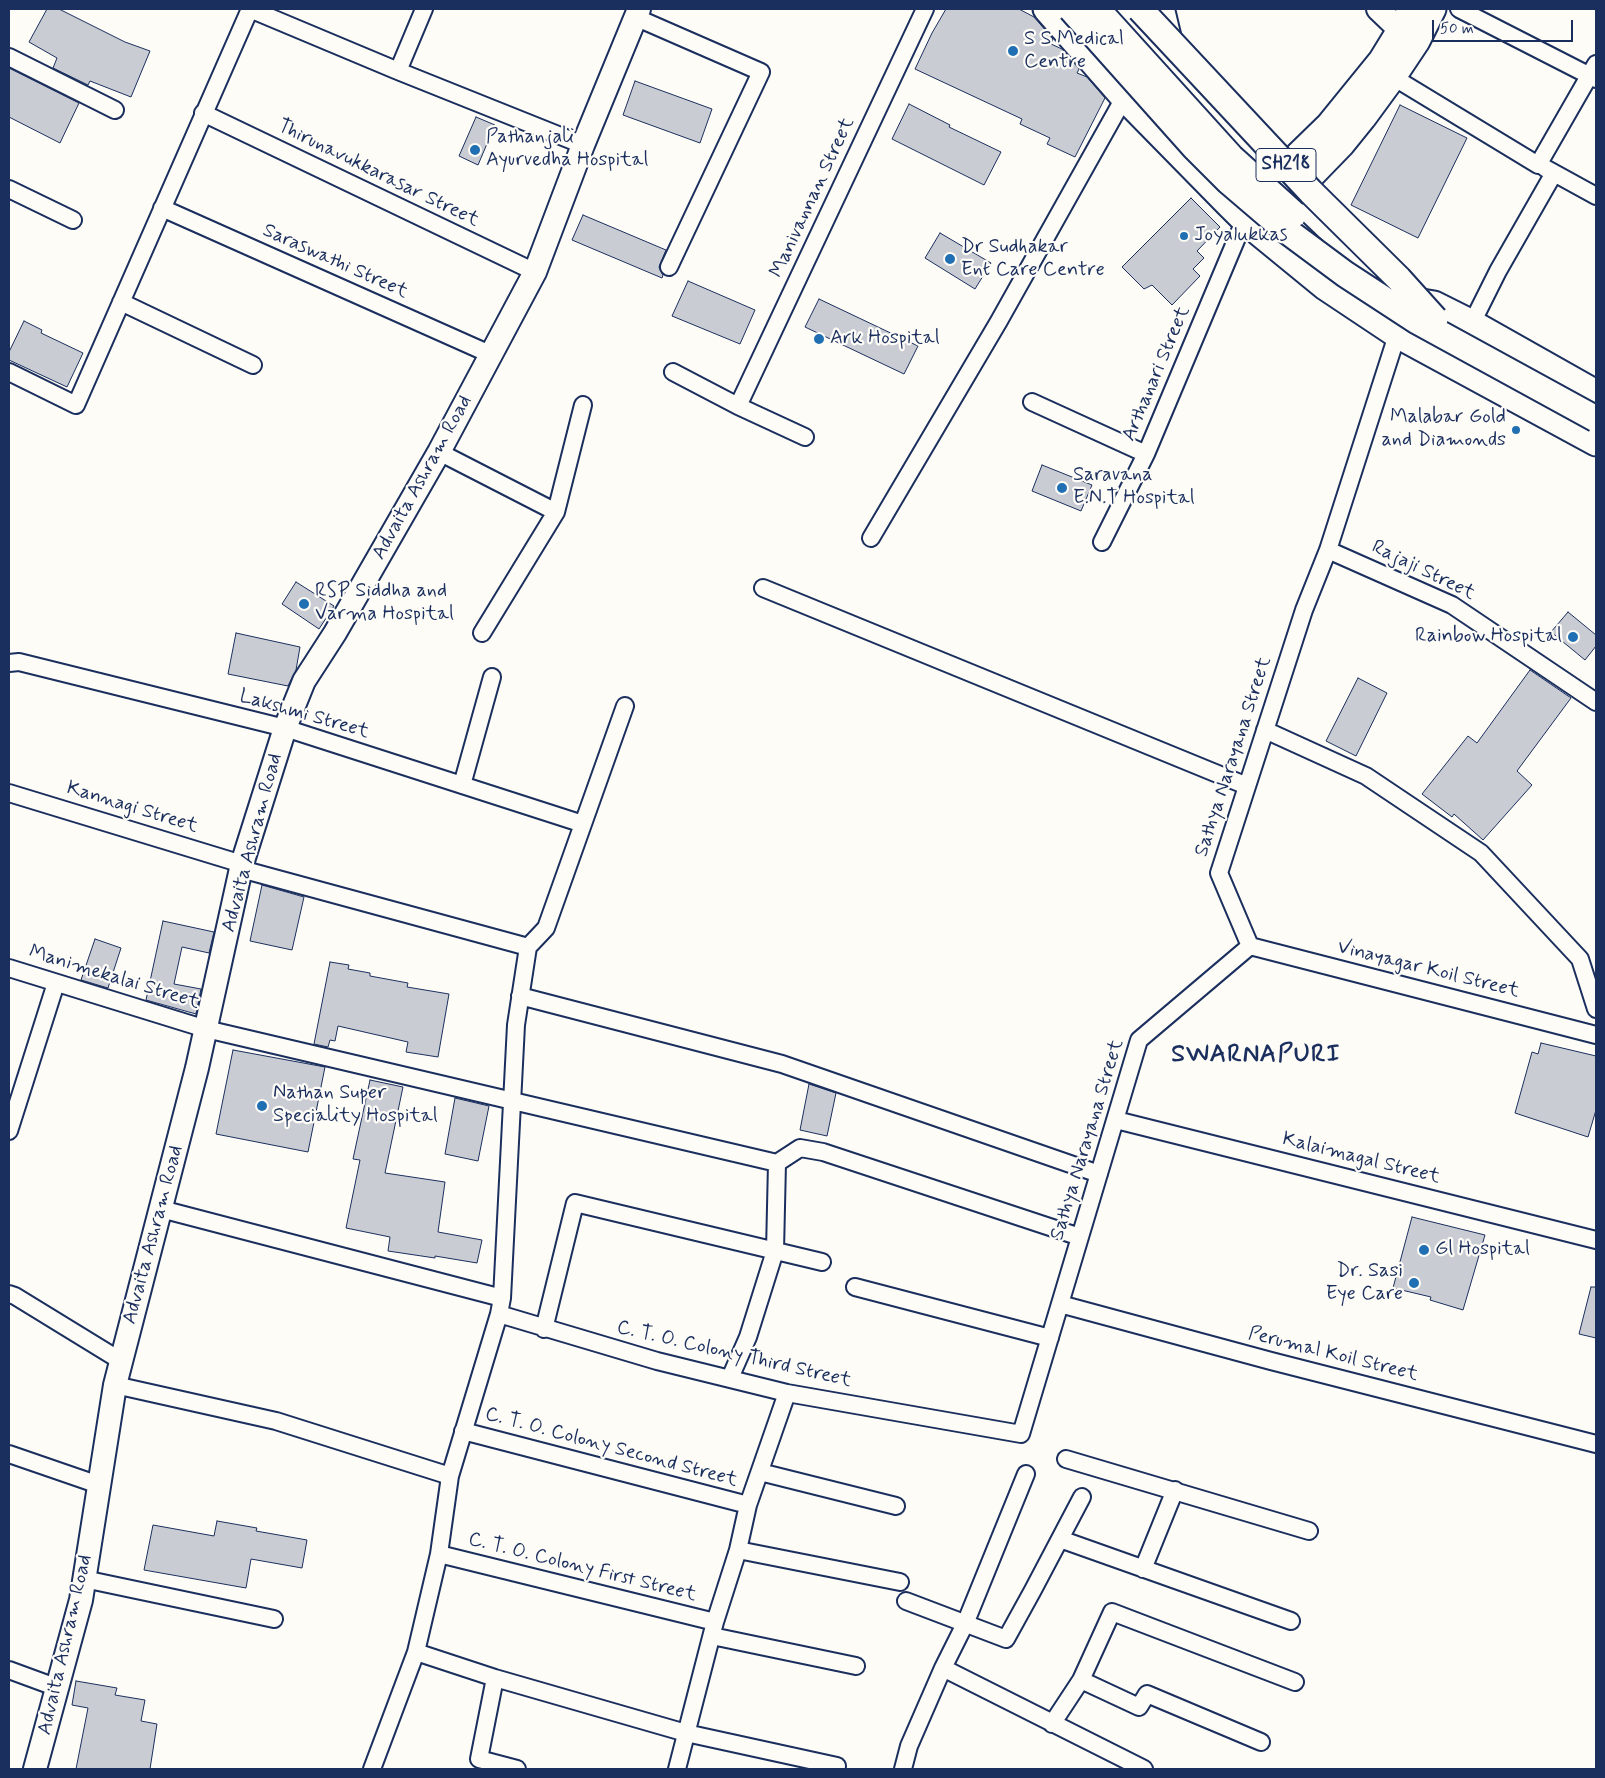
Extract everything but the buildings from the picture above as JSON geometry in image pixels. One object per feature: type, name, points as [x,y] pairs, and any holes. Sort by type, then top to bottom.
[{"type":"main road","points":[[1046,9],[1124,98],[1248,224],[1325,287],[1397,335],[1596,443]]},
{"type":"main road","name":"SH218","points":[[1071,9],[1194,148],[1228,181],[1283,228],[1345,274],[1417,322],[1595,404]]},
{"type":"main road","points":[[1097,9],[1231,157],[1260,186],[1381,286],[1435,319],[1595,404]]},
{"type":"main road","points":[[1119,9],[1273,175],[1387,284],[1409,299],[1434,304],[1472,323],[1595,404]]},
{"type":"main road","name":"SH218","points":[[1140,9],[1311,192],[1399,279],[1435,319]]},
{"type":"main road","points":[[1227,203],[1273,175],[1313,143],[1410,27],[1433,9]]},
{"type":"main road","points":[[1248,224],[1309,178],[1342,144],[1394,77],[1410,27]]},
{"type":"street","points":[[9,372],[76,405],[250,9],[583,145]]},
{"type":"street","points":[[398,71],[424,9]]},
{"type":"street","name":"Manivannan Street","points":[[738,406],[925,9]]},
{"type":"street","points":[[1163,9],[1177,70]]},
{"type":"street","points":[[1378,9],[1410,27]]},
{"type":"street","points":[[1459,9],[1594,73],[1538,165]]},
{"type":"street","points":[[637,13],[761,72],[669,267]]},
{"type":"street","name":"Advaita Ashram Road","points":[[35,1769],[81,1600],[115,1385],[206,1029],[242,866],[285,728],[304,681],[335,633],[439,452],[535,272],[583,145],[637,13]]},
{"type":"street","points":[[9,57],[115,110]]},
{"type":"street","points":[[1394,77],[1538,165],[1596,196]]},
{"type":"street","points":[[871,538],[998,321],[1124,98]]},
{"type":"street","name":"Thirunavukkarasar Street","points":[[203,114],[535,272]]},
{"type":"street","points":[[1472,323],[1498,271],[1554,172]]},
{"type":"street","points":[[9,189],[73,220]]},
{"type":"street","name":"Saraswathi Street","points":[[162,208],[492,355]]},
{"type":"street","name":"Arthanari Street","points":[[1102,542],[1146,454],[1239,233],[1248,224]]},
{"type":"street","points":[[121,302],[253,365]]},
{"type":"street","name":"Sathya Narayana Street","points":[[1021,1434],[1140,1040],[1250,946],[1219,872],[1304,610],[1328,550],[1397,335]]},
{"type":"street","points":[[673,372],[738,406],[805,437]]},
{"type":"street","points":[[1032,402],[1146,454]]},
{"type":"street","points":[[482,633],[556,512],[583,405]]},
{"type":"street","points":[[439,452],[556,512]]},
{"type":"street","name":"Rajaji Street","points":[[1328,550],[1452,605],[1596,702]]},
{"type":"street","points":[[763,588],[1247,786]]},
{"type":"street","name":"Lakshmi Street","points":[[9,663],[19,662],[285,728],[583,824]]},
{"type":"street","points":[[462,785],[492,677]]},
{"type":"street","points":[[372,1769],[416,1652],[439,1554],[450,1476],[500,1306],[516,1025],[528,947],[546,928],[625,706]]},
{"type":"street","points":[[1265,730],[1366,776],[1481,853],[1580,959],[1596,1009]]},
{"type":"street","name":"Kannagi Street","points":[[9,793],[242,866],[528,947]]},
{"type":"street","name":"Vinayagar Koil Street","points":[[1250,946],[1596,1035]]},
{"type":"street","name":"Manimekalai Street","points":[[9,968],[206,1029],[777,1163]]},
{"type":"street","points":[[9,1131],[56,983]]},
{"type":"street","points":[[520,996],[782,1064],[1099,1174]]},
{"type":"street","name":"Kalaimagal Street","points":[[1116,1120],[1596,1240]]},
{"type":"street","points":[[730,1378],[748,1337],[775,1251],[777,1163],[800,1148],[823,1152],[1080,1237]]},
{"type":"street","points":[[544,1329],[575,1203],[822,1262]]},
{"type":"street","name":"C. T. O. Colony Third Street","points":[[161,1209],[500,1306],[544,1329],[657,1361],[787,1394],[1021,1434]]},
{"type":"street","points":[[855,1287],[1050,1338]]},
{"type":"street","points":[[9,1294],[121,1361]]},
{"type":"street","name":"Perumal Koil Street","points":[[1060,1304],[1271,1362],[1596,1444]]},
{"type":"street","points":[[115,1385],[276,1421],[450,1476]]},
{"type":"street","points":[[677,1769],[714,1629],[738,1550],[748,1505],[787,1394]]},
{"type":"street","name":"C. T. O. Colony Second Street","points":[[463,1431],[748,1505]]},
{"type":"street","points":[[9,1454],[99,1485]]},
{"type":"street","points":[[1066,1459],[1309,1531]]},
{"type":"street","points":[[760,1472],[896,1506]]},
{"type":"street","points":[[903,1769],[909,1746],[942,1668],[965,1624],[1026,1474]]},
{"type":"street","points":[[1143,1569],[1175,1490]]},
{"type":"street","points":[[906,1601],[1006,1639],[1082,1497]]},
{"type":"street","points":[[1060,1540],[1290,1621]]},
{"type":"street","points":[[738,1550],[900,1582]]},
{"type":"street","name":"C. T. O. Colony First Street","points":[[439,1554],[856,1666]]},
{"type":"street","points":[[84,1579],[274,1619]]},
{"type":"street","points":[[1052,1724],[1081,1680],[1112,1612],[1295,1682]]},
{"type":"street","points":[[416,1652],[495,1678],[686,1733],[837,1766]]},
{"type":"street","points":[[942,1668],[1144,1769]]},
{"type":"street","points":[[9,1670],[58,1688]]},
{"type":"street","points":[[495,1678],[479,1759],[517,1769]]},
{"type":"street","points":[[1081,1680],[1139,1707],[1147,1694],[1260,1742]]},
{"type":"place","name":"S S Medical Centre","points":[[1013,51]]},
{"type":"place","name":"Pathanjali Ayurvedha Hospital","points":[[475,150]]},
{"type":"place","name":"Joyalukkas","points":[[1184,236]]},
{"type":"place","name":"Dr Sudhakar Ent Care Centre","points":[[950,259]]},
{"type":"place","name":"Ark Hospital","points":[[819,339]]},
{"type":"place","name":"Malabar Gold and Diamonds","points":[[1516,430]]},
{"type":"place","name":"Saravana E.N.T Hospital","points":[[1062,488]]},
{"type":"place","name":"RSP Siddha and Varma Hospital","points":[[304,604]]},
{"type":"place","name":"Rainbow Hospital","points":[[1573,637]]},
{"type":"place","name":"Nathan Super Speciality Hospital","points":[[262,1106]]},
{"type":"place","name":"Gl Hospital","points":[[1424,1250]]},
{"type":"place","name":"Dr. Sasi Eye Care","points":[[1414,1283]]},
{"type":"district","name":"SWARNAPURI","points":[[1256,1056]]}]
